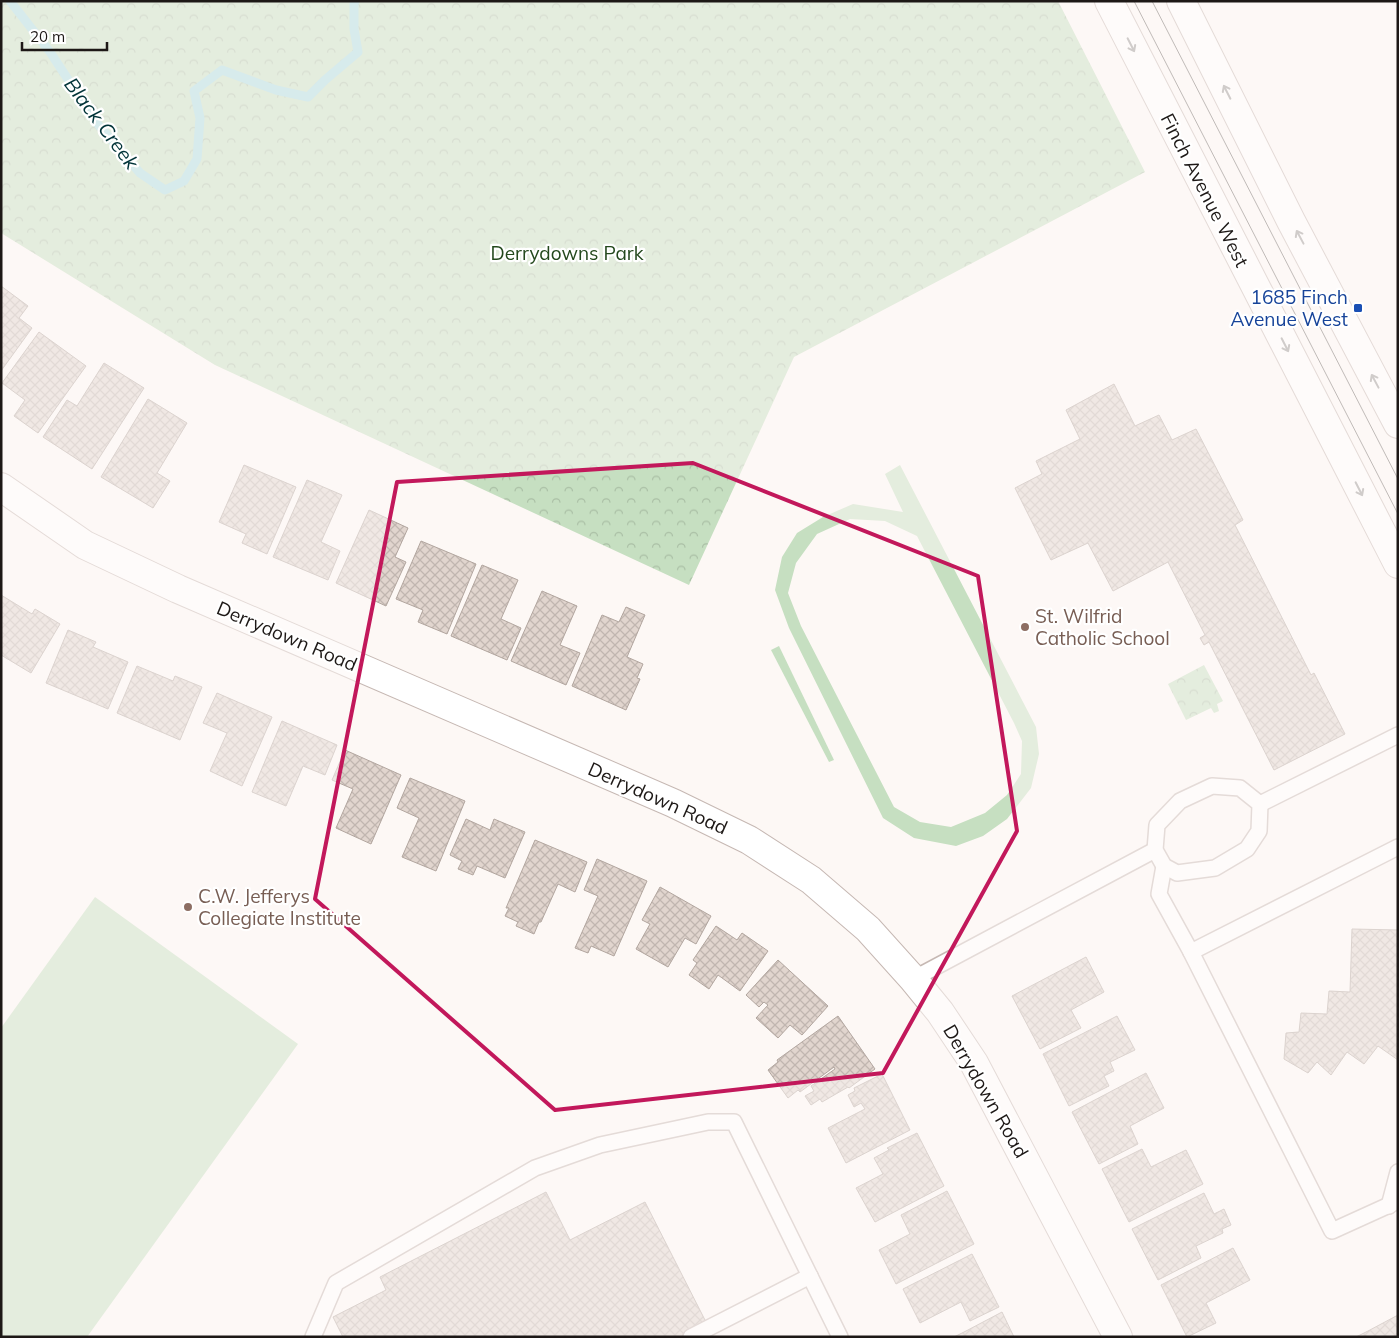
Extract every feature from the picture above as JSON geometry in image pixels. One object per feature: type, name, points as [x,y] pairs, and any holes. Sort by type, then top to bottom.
[{"type":"street","name":"Finch Avenue West","points":[[1109,1],[1398,564]]},
{"type":"street","points":[[1181,1],[1291,221],[1398,424]]},
{"type":"street","name":"Derrydown Road","points":[[1,487],[84,545],[178,589],[673,803],[749,840],[811,880],[868,929],[940,1012],[974,1063],[1118,1337]]},
{"type":"lane","points":[[1260,804],[1398,735]]},
{"type":"lane","points":[[1212,786],[1240,788],[1260,804],[1259,831],[1247,849],[1215,868],[1177,873],[1164,866],[1155,850],[1157,825],[1180,801],[1212,786]]},
{"type":"lane","points":[[1191,952],[1398,847]]},
{"type":"lane","points":[[912,979],[1155,850]]},
{"type":"lane","points":[[1164,866],[1159,894],[1191,952],[1332,1231],[1393,1204],[1398,1172]]},
{"type":"lane","points":[[313,1337],[336,1283],[535,1168],[600,1145],[708,1122],[734,1122],[840,1337]]},
{"type":"lane","points":[[691,1337],[810,1276]]},
{"type":"highlighted area","points":[[693,463],[978,576],[1017,831],[883,1073],[555,1110],[315,899],[397,482]]},
{"type":"green space","name":"Derrydowns Park","points":[[1,1],[1058,1],[1145,172],[794,357],[689,585],[215,365],[1,233]]},
{"type":"green space","points":[[900,465],[1036,727],[1039,754],[1031,788],[1007,819],[983,836],[956,846],[914,838],[883,818],[789,628],[775,590],[782,557],[797,533],[823,517],[853,504],[903,512],[885,474]],"holes":[[[850,519],[885,521],[917,536],[1022,741],[1021,774],[1007,795],[985,813],[951,827],[920,822],[894,807],[801,626],[788,593],[796,563],[817,534]]]},
{"type":"green space","points":[[779,646],[834,760],[829,762],[771,650]]},
{"type":"green space","points":[[1204,665],[1223,701],[1217,704],[1219,711],[1214,713],[1211,708],[1186,720],[1168,684]]},
{"type":"green space","points":[[95,897],[298,1044],[87,1337],[1,1337],[1,1028]]},
{"type":"building","points":[[1,286],[28,306],[19,318],[32,328],[1,371]]},
{"type":"building","points":[[39,332],[86,366],[38,433],[14,416],[25,400],[2,383]]},
{"type":"building","points":[[104,363],[144,388],[92,469],[43,437],[67,400],[77,406]]},
{"type":"building","points":[[1114,384],[1135,426],[1159,415],[1172,440],[1196,429],[1243,520],[1235,525],[1311,675],[1314,673],[1345,734],[1274,770],[1209,642],[1204,645],[1200,638],[1205,635],[1168,562],[1113,591],[1088,543],[1051,560],[1015,488],[1042,474],[1036,461],[1080,439],[1066,410]]},
{"type":"building","points":[[148,399],[187,423],[157,473],[170,481],[153,508],[101,477]]},
{"type":"building","points":[[244,465],[296,487],[267,554],[242,543],[246,534],[219,522]]},
{"type":"building","points":[[307,480],[342,495],[321,542],[340,551],[328,580],[273,557]]},
{"type":"building","points":[[369,510],[408,528],[395,557],[406,562],[386,606],[336,583]]},
{"type":"building","points":[[421,541],[476,564],[447,634],[418,622],[423,610],[396,599]]},
{"type":"building","points":[[482,565],[518,580],[501,619],[521,628],[507,660],[451,636]]},
{"type":"building","points":[[542,591],[577,606],[560,645],[580,653],[566,685],[511,661]]},
{"type":"building","points":[[1,595],[32,614],[35,609],[60,624],[31,673],[1,655]]},
{"type":"building","points":[[626,607],[645,615],[627,657],[643,664],[637,678],[640,679],[626,710],[572,686],[602,615],[619,622]]},
{"type":"building","points":[[68,630],[96,642],[93,647],[128,662],[108,709],[46,683]]},
{"type":"building","points":[[137,666],[173,681],[175,676],[202,687],[180,740],[117,713]]},
{"type":"building","points":[[217,693],[272,717],[242,786],[210,771],[227,733],[203,723]]},
{"type":"building","points":[[282,721],[337,745],[325,775],[303,766],[286,806],[252,792]]},
{"type":"building","points":[[345,750],[401,775],[371,844],[336,828],[353,789],[332,780]]},
{"type":"building","points":[[410,778],[465,801],[436,871],[402,857],[419,818],[397,808]]},
{"type":"building","points":[[466,819],[490,830],[494,819],[525,832],[505,878],[477,866],[473,875],[458,869],[462,861],[450,855]]},
{"type":"building","points":[[535,840],[587,862],[575,892],[558,884],[534,934],[516,926],[518,922],[505,916],[509,908],[506,908]]},
{"type":"building","points":[[597,859],[647,881],[614,956],[591,946],[588,953],[575,948],[598,896],[584,890]]},
{"type":"building","points":[[660,887],[711,916],[696,944],[685,938],[668,967],[636,949],[650,924],[642,920]]},
{"type":"building","points":[[716,926],[737,940],[742,933],[768,951],[740,991],[718,975],[709,989],[689,975],[697,963],[693,960]]},
{"type":"building","points":[[1352,929],[1398,930],[1398,1060],[1378,1046],[1364,1064],[1347,1052],[1331,1075],[1317,1062],[1308,1073],[1284,1059],[1286,1033],[1299,1032],[1301,1013],[1327,1014],[1329,991],[1350,992]]},
{"type":"building","points":[[1086,957],[1104,992],[1071,1010],[1081,1028],[1040,1049],[1012,996]]},
{"type":"building","points":[[778,960],[828,1006],[802,1035],[790,1025],[778,1038],[756,1018],[768,1005],[764,1002],[759,1007],[746,995]]},
{"type":"building","points":[[838,1016],[875,1069],[849,1088],[822,1102],[820,1099],[811,1105],[805,1096],[814,1091],[811,1086],[835,1069],[834,1067],[800,1092],[798,1090],[788,1098],[768,1070],[778,1062],[777,1060]]},
{"type":"building","points":[[1117,1016],[1135,1050],[1110,1062],[1114,1071],[1104,1076],[1109,1086],[1069,1106],[1043,1054]]},
{"type":"building","points":[[1146,1073],[1164,1108],[1130,1126],[1138,1144],[1099,1164],[1072,1112]]},
{"type":"building","points":[[882,1074],[910,1130],[846,1163],[828,1128],[865,1109],[861,1103],[854,1107],[848,1095],[855,1091],[854,1088]]},
{"type":"building","points":[[917,1133],[944,1186],[875,1222],[856,1188],[883,1174],[874,1158],[889,1150],[887,1148]]},
{"type":"building","points":[[1142,1149],[1151,1167],[1186,1150],[1203,1184],[1129,1222],[1102,1169]]},
{"type":"building","points":[[947,1191],[974,1244],[896,1284],[879,1250],[910,1234],[901,1215]]},
{"type":"building","points":[[546,1192],[570,1240],[645,1202],[707,1324],[683,1337],[343,1337],[333,1317],[386,1290],[380,1277]]},
{"type":"building","points":[[1204,1193],[1214,1214],[1224,1209],[1231,1225],[1222,1229],[1223,1233],[1196,1246],[1201,1258],[1158,1280],[1132,1229]]},
{"type":"building","points":[[1233,1248],[1250,1280],[1206,1303],[1216,1323],[1187,1337],[1161,1285]]},
{"type":"building","points":[[972,1254],[999,1307],[970,1321],[961,1302],[920,1323],[903,1289]]},
{"type":"building","points":[[1002,1312],[1014,1337],[954,1337],[966,1331]]},
{"type":"building","points":[[1398,1315],[1398,1337],[1356,1337],[1368,1331]]},
{"type":"waterway","name":"Black Creek","points":[[10,1],[50,52],[96,122],[140,173],[165,190],[184,181],[197,159],[200,118],[194,91],[222,70],[276,90],[308,97],[358,52],[354,29],[355,1]]},
{"type":"tram line","points":[[1134,1],[1398,514]]},
{"type":"tram line","points":[[1152,1],[1398,479]]},
{"type":"place","name":"1685 Finch Avenue West","points":[[1358,308]]},
{"type":"place","name":"St. Wilfrid Catholic School","points":[[1025,627]]},
{"type":"place","name":"C.W. Jefferys Collegiate Institute","points":[[188,907]]}]
